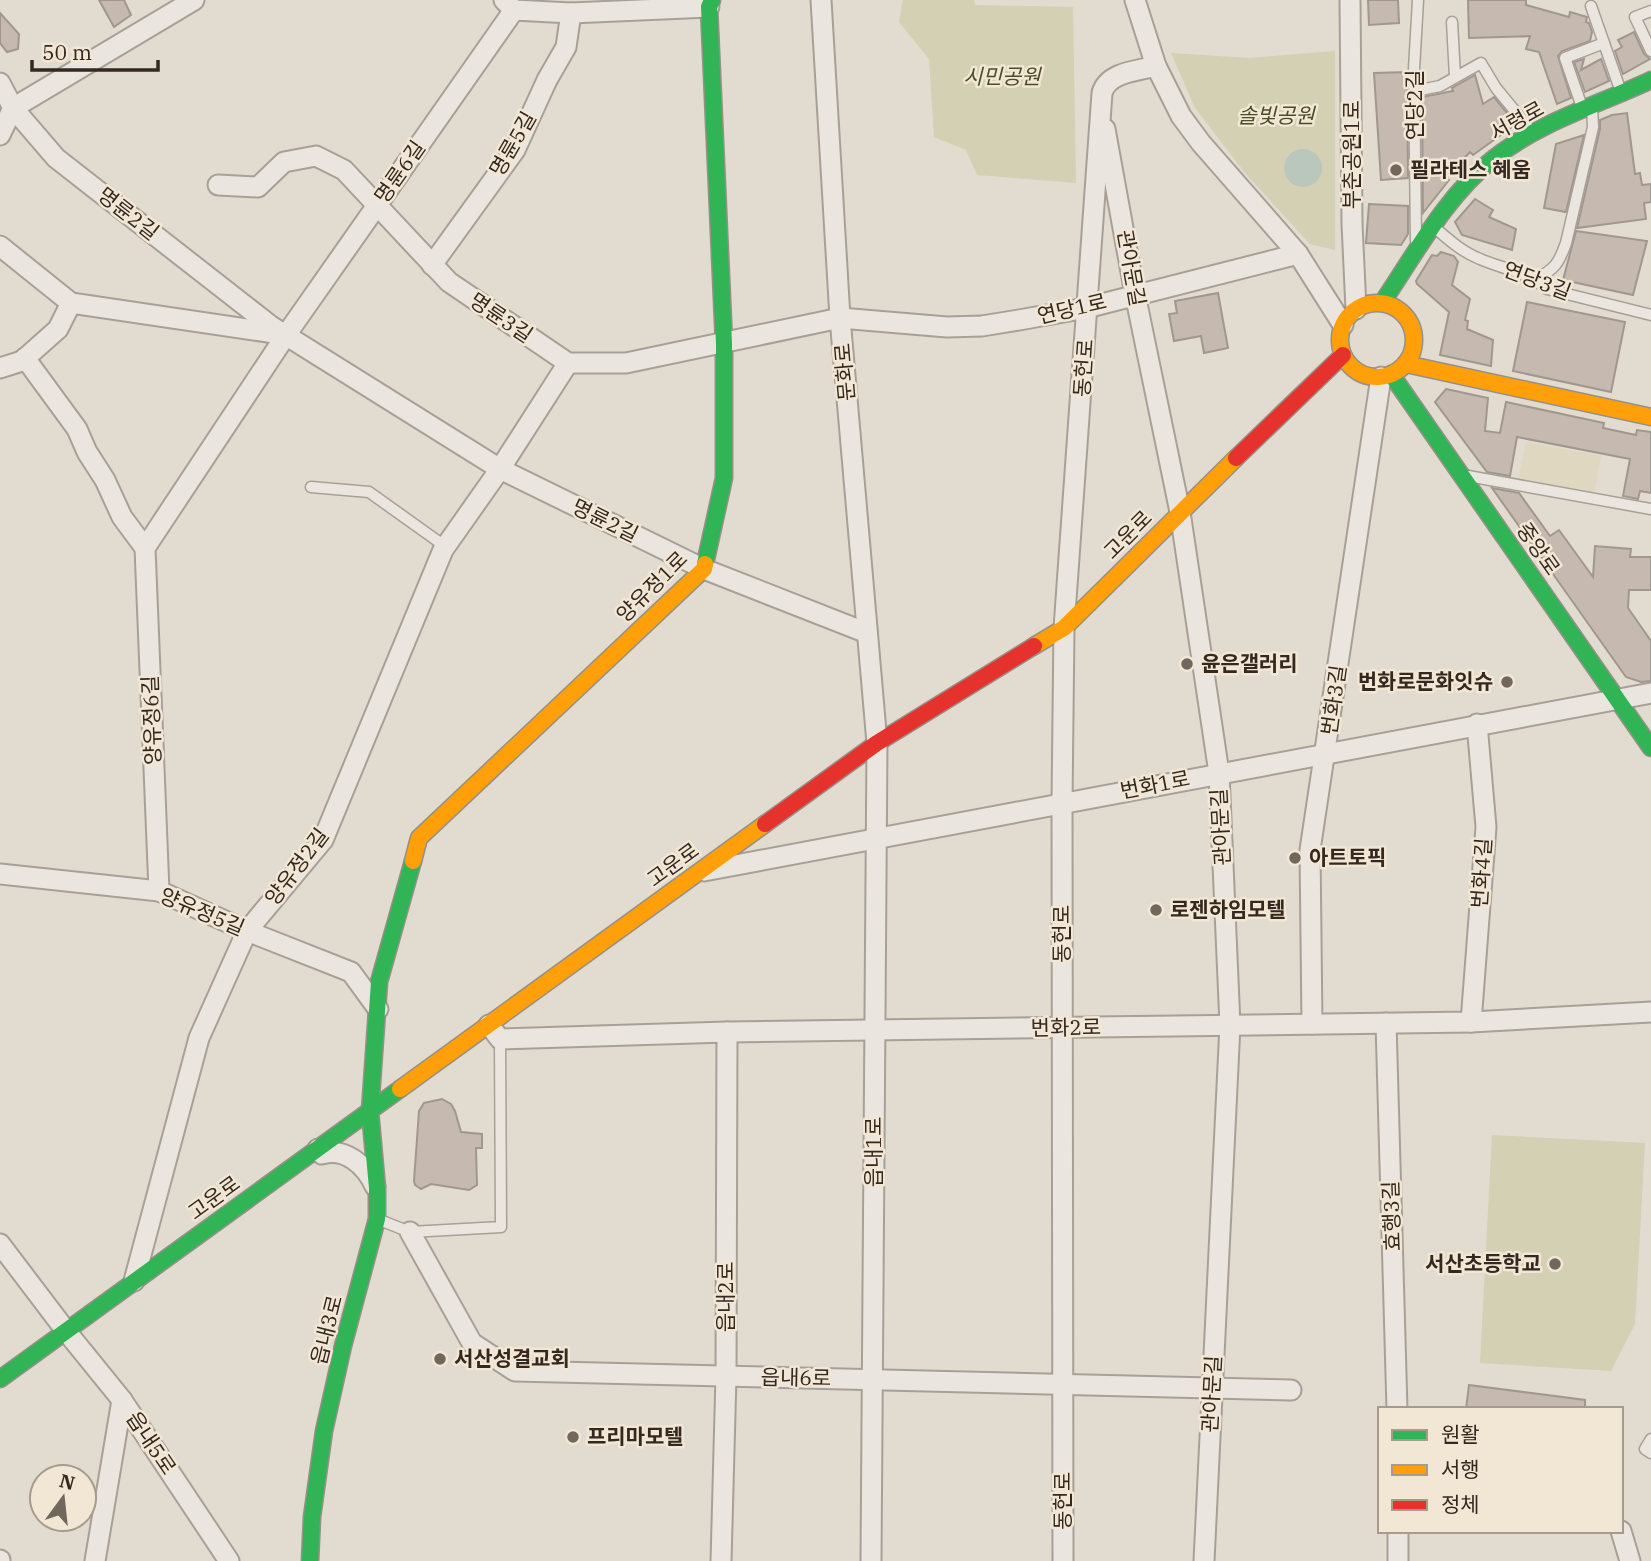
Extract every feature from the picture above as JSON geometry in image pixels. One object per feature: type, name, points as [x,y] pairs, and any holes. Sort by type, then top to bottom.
[{"type":"street","points":[[0,135],[13,108],[164,8],[194,0]]},
{"type":"street","name":"문화로","points":[[821,0],[840,318],[877,743]]},
{"type":"street","points":[[1135,0],[1156,66],[1173,103],[1190,129],[1298,254],[1343,326]]},
{"type":"street","name":"부춘공원1로","points":[[1350,0],[1352,224],[1356,309]]},
{"type":"street","points":[[509,5],[571,13],[710,4]]},
{"type":"street","name":"양유정1로","points":[[370,1111],[379,982],[419,838],[704,569],[724,478],[724,344],[710,4]]},
{"type":"street","name":"명륜6길","points":[[286,335],[376,206],[509,5]]},
{"type":"street","name":"명륜5길","points":[[432,265],[515,150],[547,80],[566,47],[571,13]]},
{"type":"street","name":"관아문길","points":[[1086,308],[1103,88],[1109,80],[1156,66]]},
{"type":"street","name":"서령로","points":[[1382,303],[1448,204],[1481,169],[1533,134],[1651,80]]},
{"type":"street","name":"명륜2길","points":[[0,83],[13,108],[56,158],[286,335],[500,469],[704,569],[867,633]]},
{"type":"street","name":"관아문길","points":[[1101,104],[1135,294],[1180,512],[1219,773],[1230,1025],[1204,1561]]},
{"type":"street","name":"명륜3길","points":[[218,186],[258,187],[284,162],[316,156],[344,170],[449,282],[568,363]]},
{"type":"street","points":[[0,246],[71,303],[58,329],[25,358],[0,368]]},
{"type":"street","name":"연당1로","points":[[840,318],[947,327],[982,326],[1086,308],[1298,254]]},
{"type":"street","name":"명륜2길","points":[[71,303],[286,335]]},
{"type":"street","points":[[1368,303],[1382,303],[1401,311],[1412,324],[1415,341],[1413,352],[1406,364],[1386,376],[1359,372],[1343,355],[1340,340],[1343,326],[1356,309],[1368,303]]},
{"type":"street","name":"동헌로","points":[[1063,1561],[1064,628],[1086,308]]},
{"type":"street","points":[[500,469],[568,363],[626,363],[840,318]]},
{"type":"street","points":[[25,358],[77,429],[121,517],[145,548],[286,335]]},
{"type":"street","name":"고운로","points":[[0,1379],[370,1111],[494,1032],[700,872],[877,743],[1064,628],[1343,355]]},
{"type":"street","points":[[1406,364],[1651,417]]},
{"type":"street","name":"중앙로","points":[[1386,376],[1460,474],[1651,748]]},
{"type":"street","name":"번화3길","points":[[1312,1024],[1310,850],[1386,376]]},
{"type":"street","name":"양유정2길","points":[[134,1281],[199,1038],[247,931],[323,840],[446,547],[500,469]]},
{"type":"street","name":"양유정6길","points":[[145,548],[159,891]]},
{"type":"street","name":"번화1로","points":[[700,872],[1651,692]]},
{"type":"street","name":"번화4길","points":[[1471,1022],[1486,827],[1477,724]]},
{"type":"street","name":"읍내1로","points":[[871,1561],[877,743]]},
{"type":"street","name":"양유정5길","points":[[0,874],[159,891],[247,931],[351,972],[378,1009]]},
{"type":"street","name":"번화2로","points":[[494,1032],[727,1032],[1471,1022],[1651,1012]]},
{"type":"street","name":"효행3길","points":[[1386,1023],[1397,1407]]},
{"type":"street","name":"읍내2로","points":[[721,1561],[726,1376],[727,1032]]},
{"type":"street","name":"읍내3로","points":[[310,1561],[311,1517],[321,1434],[377,1219],[370,1111]]},
{"type":"street","points":[[317,1149],[322,1154],[337,1153],[356,1161],[367,1170],[377,1191]]},
{"type":"street","name":"읍내6로","points":[[410,1232],[472,1343],[515,1371],[1291,1390]]},
{"type":"street","name":"읍내5로","points":[[0,1244],[122,1400],[229,1561]]},
{"type":"street","points":[[95,1561],[122,1400]]},
{"type":"street","points":[[1398,1533],[1398,1561]]},
{"type":"street","points":[[1622,1533],[1630,1561]]},
{"type":"lane","name":"연당2길","points":[[1416,252],[1415,91],[1418,0]]},
{"type":"lane","points":[[1591,6],[1622,93]]},
{"type":"lane","points":[[1651,10],[1635,17],[1651,51]]},
{"type":"lane","points":[[1452,22],[1455,77]]},
{"type":"lane","points":[[1536,279],[1552,270],[1561,258],[1593,127],[1588,109],[1565,58],[1604,43]]},
{"type":"lane","points":[[1415,91],[1440,86],[1481,63],[1496,88],[1533,134]]},
{"type":"lane","name":"연당3길","points":[[1433,226],[1457,247],[1477,258],[1536,279],[1547,289],[1651,315]]},
{"type":"lane","points":[[1460,474],[1651,509]]},
{"type":"lane","points":[[311,487],[369,492],[446,547]]},
{"type":"lane","points":[[377,1219],[410,1232],[501,1227],[494,1032]]},
{"type":"lane","points":[[1651,1439],[1645,1450],[1651,1453]]},
{"type":"shaded area","points":[[1303,149],[1316,155],[1322,168],[1316,181],[1303,187],[1290,181],[1284,168],[1290,155]]},
{"type":"shaded area","points":[[1526,442],[1601,456],[1594,496],[1518,482]]},
{"type":"green space","name":"시민공원","points":[[903,0],[974,0],[975,5],[1073,7],[1076,183],[977,175],[966,150],[934,137],[929,59],[899,22]]},
{"type":"green space","name":"솔빛공원","points":[[1335,51],[1335,250],[1310,244],[1245,173],[1195,108],[1171,53],[1249,58]]},
{"type":"green space","points":[[1492,1135],[1645,1143],[1635,1324],[1611,1371],[1480,1363]]},
{"type":"building","points":[[99,0],[124,0],[131,15],[114,27]]},
{"type":"building","points":[[1368,0],[1398,0],[1399,23],[1369,25]]},
{"type":"building","points":[[1468,0],[1526,0],[1526,5],[1569,17],[1570,12],[1587,17],[1586,22],[1592,32],[1590,41],[1562,51],[1558,56],[1571,98],[1557,104],[1539,52],[1526,49],[1530,36],[1469,38]]},
{"type":"building","points":[[0,13],[19,34],[18,49],[7,52],[0,43]]},
{"type":"building","points":[[1634,32],[1644,54],[1650,59],[1623,74],[1615,51],[1622,47],[1618,40]]},
{"type":"building","points":[[1584,59],[1581,70],[1601,59],[1609,81],[1585,92],[1574,62]]},
{"type":"building","points":[[1407,72],[1408,178],[1381,180],[1374,73]]},
{"type":"building","points":[[1475,75],[1483,104],[1494,97],[1516,124],[1473,155],[1470,152],[1446,178],[1449,180],[1423,213],[1422,97],[1453,91],[1452,88]]},
{"type":"building","points":[[1627,113],[1635,174],[1640,173],[1642,185],[1651,184],[1651,202],[1644,203],[1646,219],[1577,228],[1600,120]]},
{"type":"building","points":[[1584,135],[1566,212],[1544,208],[1556,144]]},
{"type":"building","points":[[1475,199],[1493,210],[1489,217],[1516,229],[1512,250],[1462,235],[1455,222]]},
{"type":"building","points":[[1369,204],[1408,206],[1408,234],[1401,245],[1366,243]]},
{"type":"building","points":[[1576,231],[1647,241],[1633,295],[1563,280]]},
{"type":"building","points":[[1441,252],[1454,256],[1458,262],[1452,285],[1470,299],[1465,320],[1468,321],[1467,329],[1493,340],[1491,366],[1440,355],[1449,312],[1416,281],[1432,255],[1437,256]]},
{"type":"building","points":[[1218,293],[1228,348],[1204,353],[1201,336],[1174,341],[1169,314],[1177,313],[1175,301]]},
{"type":"building","points":[[1527,302],[1625,322],[1611,392],[1513,371]]},
{"type":"building","points":[[1446,389],[1488,398],[1485,431],[1500,433],[1506,402],[1604,423],[1603,428],[1636,435],[1637,430],[1651,432],[1651,493],[1640,491],[1638,499],[1623,496],[1630,459],[1517,437],[1510,476],[1487,472],[1435,402]]},
{"type":"building","points":[[1492,488],[1519,493],[1550,536],[1559,530],[1593,577],[1595,546],[1631,549],[1630,557],[1651,557],[1651,590],[1629,590],[1628,608],[1651,641],[1651,681],[1641,682],[1626,677]]},
{"type":"building","points":[[442,1099],[451,1104],[461,1132],[482,1134],[482,1148],[476,1148],[477,1185],[469,1190],[431,1184],[421,1189],[415,1185],[419,1111],[424,1103]]},
{"type":"building","points":[[1469,1385],[1585,1400],[1585,1407],[1466,1407]]},
{"type":"traffic: fast","points":[[705,564],[724,478],[724,344],[709,7],[712,0]]},
{"type":"traffic: fast","points":[[1382,303],[1446,208],[1460,190],[1493,159],[1549,124],[1651,80]]},
{"type":"traffic: fast","points":[[1391,374],[1651,748]]},
{"type":"traffic: fast","points":[[310,1561],[312,1517],[324,1431],[343,1346],[377,1219],[370,1111],[379,982],[413,861]]},
{"type":"traffic: fast","points":[[0,1379],[400,1089]]},
{"type":"traffic: slow","points":[[1370,303],[1384,303],[1398,309],[1408,319],[1414,340],[1412,354],[1398,371],[1384,377],[1370,377],[1356,371],[1346,361],[1340,347],[1340,333],[1346,319],[1356,309],[1370,303]]},
{"type":"traffic: slow","points":[[1406,364],[1651,417]]},
{"type":"traffic: slow","points":[[1034,646],[1064,628],[1236,458]]},
{"type":"traffic: slow","points":[[413,861],[419,838],[704,569],[705,564]]},
{"type":"traffic: slow","points":[[400,1089],[765,824]]},
{"type":"traffic: jam","points":[[1236,458],[1343,355]]},
{"type":"traffic: jam","points":[[765,824],[877,743],[1034,646]]},
{"type":"place","name":"필라테스 혜움","points":[[1396,170]]},
{"type":"place","name":"윤은갤러리","points":[[1187,664]]},
{"type":"place","name":"번화로문화잇슈","points":[[1507,682]]},
{"type":"place","name":"아트토픽","points":[[1295,858]]},
{"type":"place","name":"로젠하임모텔","points":[[1156,910]]},
{"type":"place","name":"서산초등학교","points":[[1555,1264]]},
{"type":"place","name":"서산성결교회","points":[[440,1359]]},
{"type":"place","name":"프리마모텔","points":[[573,1437]]}]
